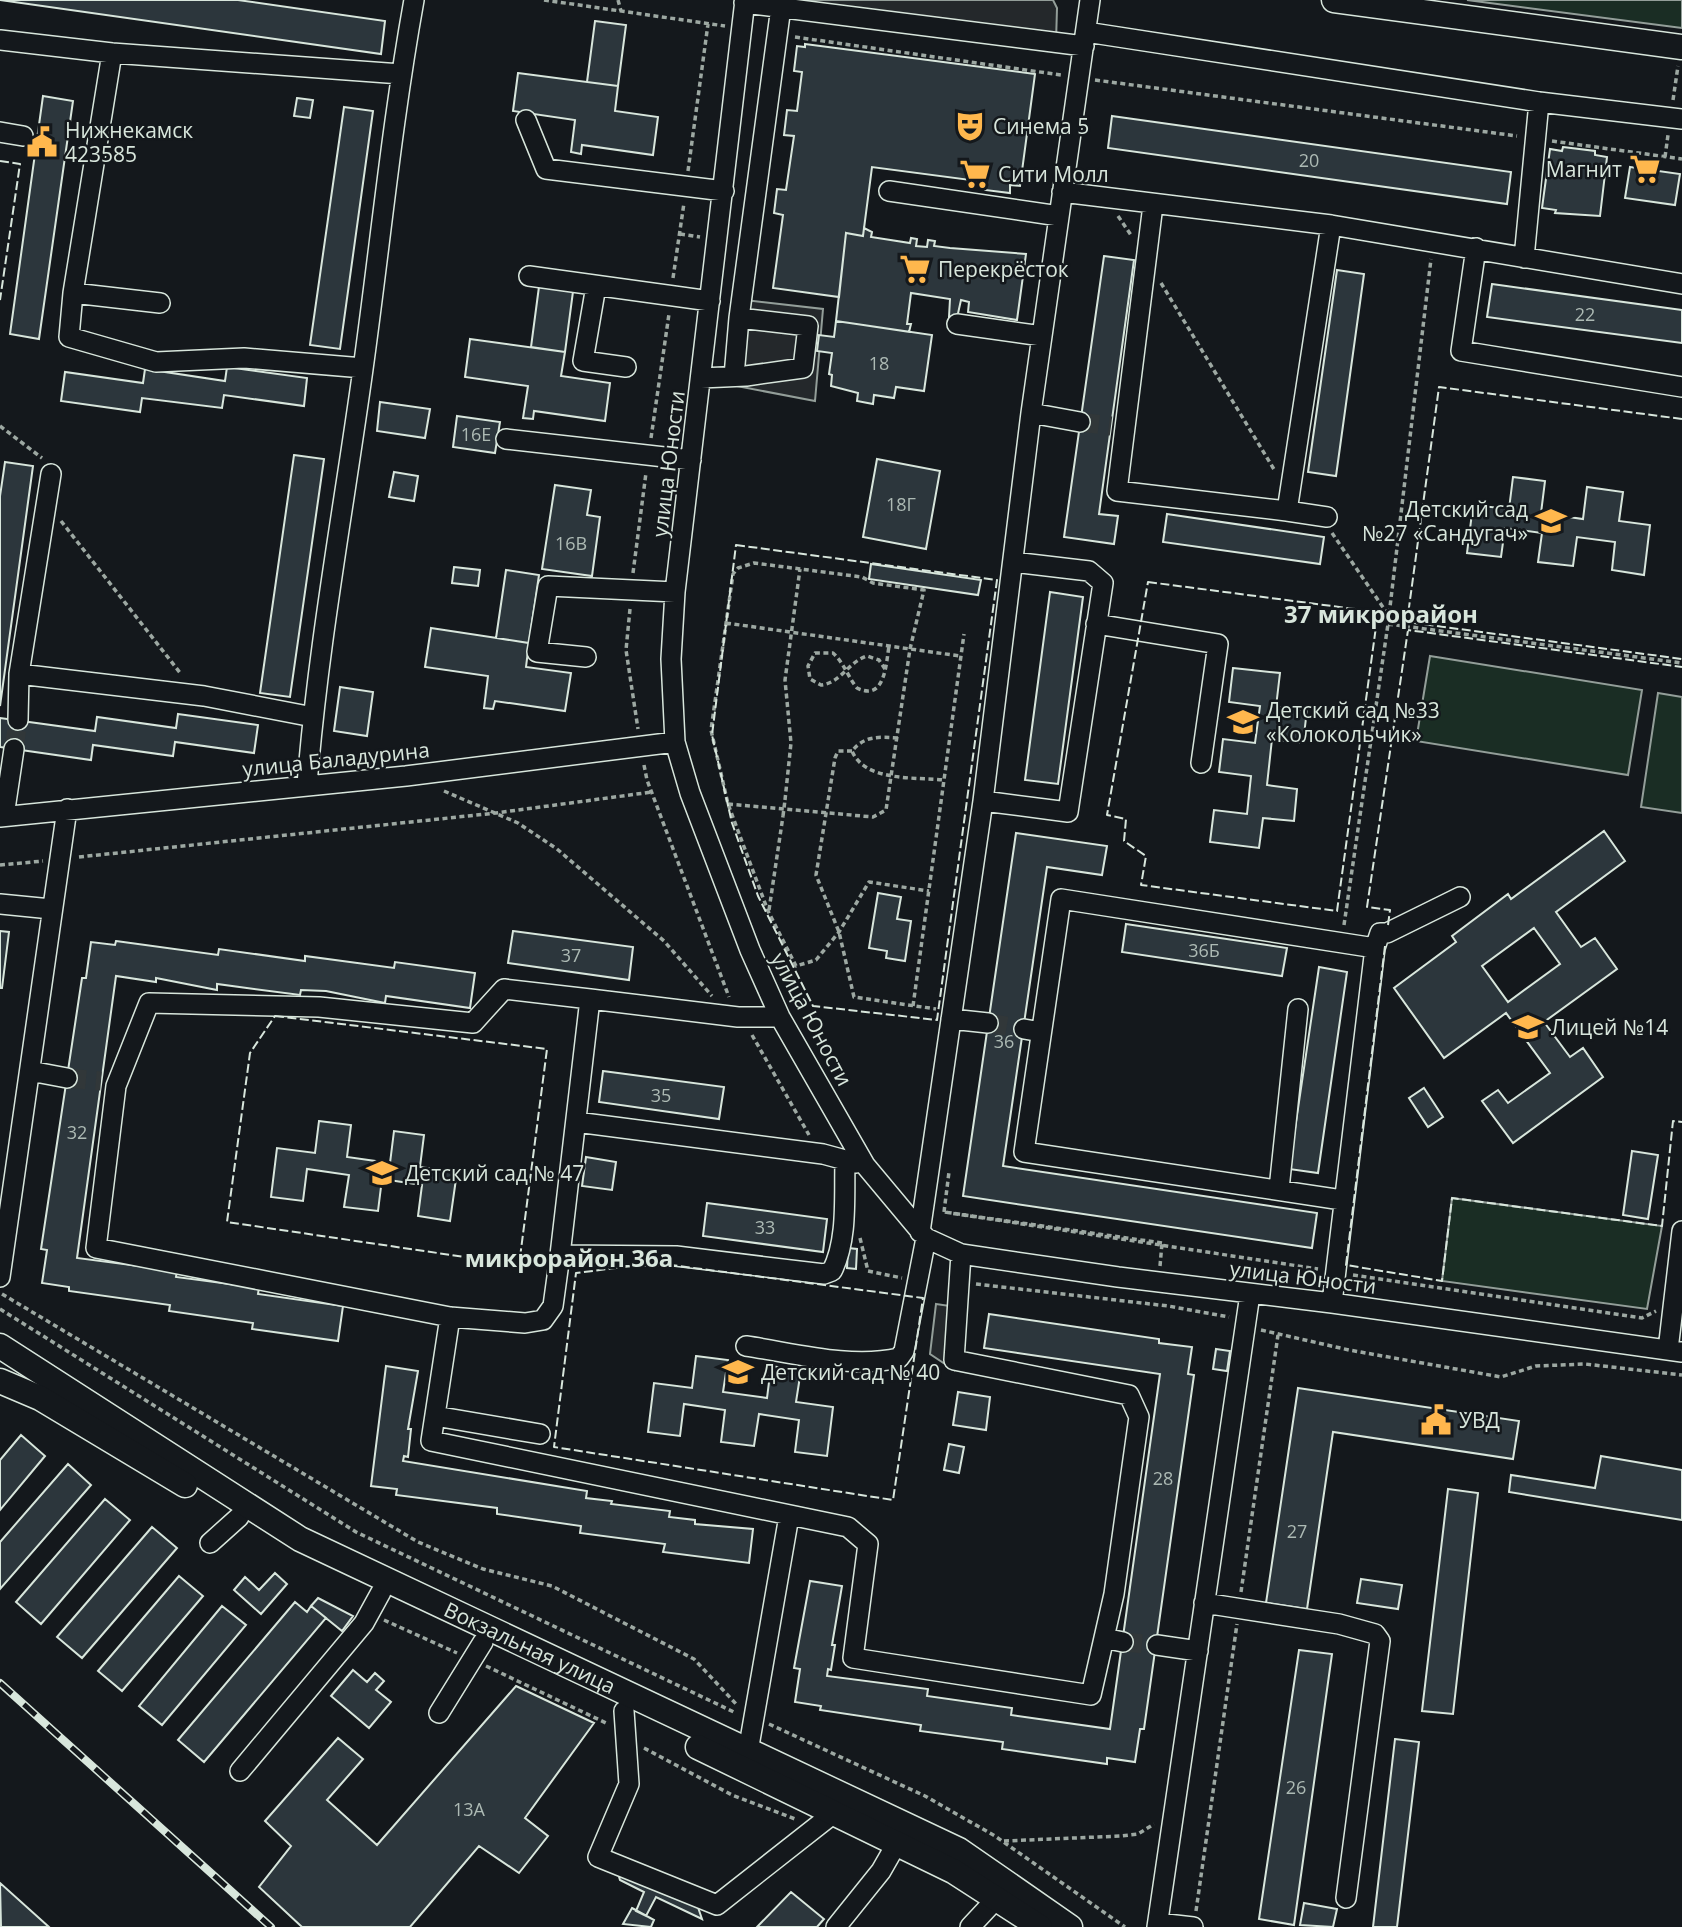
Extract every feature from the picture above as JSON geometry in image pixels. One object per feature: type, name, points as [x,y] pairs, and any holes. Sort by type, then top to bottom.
[{"type":"main road","points":[[1334,0],[1682,47]]},
{"type":"main road","name":"Вокзальная улица","points":[[0,1346],[300,1539],[746,1761],[834,1813],[953,1871],[1040,1927]]},
{"type":"main road","name":"Вокзальная улица","points":[[0,1381],[40,1398],[305,1555],[624,1711],[959,1850],[1070,1927]]},
{"type":"street","points":[[307,785],[313,717],[363,368],[401,74],[414,0]]},
{"type":"street","points":[[746,1346],[851,1361],[879,1362],[899,1358],[904,1351],[923,1235],[948,1013],[983,801],[1031,413],[1090,0]]},
{"type":"street","points":[[745,1],[1085,39],[1539,102],[1682,119]]},
{"type":"street","name":"улица Юности","points":[[745,1],[675,592],[671,660],[675,742],[690,793],[750,950],[780,1017],[865,1164],[923,1235],[961,1254],[1675,1351]]},
{"type":"street","points":[[734,376],[739,318],[781,7]]},
{"type":"street","points":[[0,40],[112,53],[401,74]]},
{"type":"street","points":[[112,53],[73,293],[69,337],[156,362],[244,358],[363,368]]},
{"type":"street","points":[[1524,257],[1539,102]]},
{"type":"street","points":[[526,120],[546,169],[724,191]]},
{"type":"street","points":[[0,132],[23,136]]},
{"type":"street","points":[[888,191],[1059,216]]},
{"type":"street","points":[[1062,192],[1331,225],[1682,284]]},
{"type":"street","points":[[1153,205],[1118,427],[1117,491],[1288,503],[1321,516]]},
{"type":"street","points":[[1288,503],[1331,225]]},
{"type":"street","points":[[1476,248],[1461,351],[1682,387]]},
{"type":"street","points":[[529,276],[710,300]]},
{"type":"street","points":[[596,286],[583,361],[626,367]]},
{"type":"street","points":[[73,293],[160,303]]},
{"type":"street","points":[[701,378],[803,368],[808,326],[739,318]]},
{"type":"street","points":[[957,324],[1042,336]]},
{"type":"street","points":[[1031,413],[1080,422]]},
{"type":"street","points":[[506,439],[691,460]]},
{"type":"street","points":[[19,720],[19,674],[51,474]]},
{"type":"street","points":[[983,801],[1068,812],[1103,583],[1089,570],[1013,562]]},
{"type":"street","points":[[586,657],[537,652],[548,586],[675,592]]},
{"type":"street","points":[[1096,624],[1219,644],[1201,763]]},
{"type":"street","points":[[19,674],[204,696],[313,717]]},
{"type":"street","name":"улица Баладурина","points":[[2,817],[406,776],[675,742]]},
{"type":"street","points":[[2,817],[14,749]]},
{"type":"street","points":[[0,1277],[67,809]]},
{"type":"street","points":[[1332,1303],[1342,1200],[1375,948],[1380,933],[1387,933],[1460,897]]},
{"type":"street","points":[[1342,1200],[1024,1152],[1032,1030],[1060,900],[1375,948]]},
{"type":"street","points":[[0,904],[51,909]]},
{"type":"street","points":[[590,999],[561,1255],[553,1306],[543,1320],[525,1324],[450,1317],[96,1248],[108,1084],[149,1003],[319,1007],[473,1023],[504,989],[590,999],[738,1017],[780,1017]]},
{"type":"street","points":[[1279,1189],[1298,1009]]},
{"type":"street","points":[[948,1013],[988,1023]]},
{"type":"street","points":[[30,1071],[67,1078]]},
{"type":"street","points":[[576,1122],[823,1154],[845,1162],[865,1164]]},
{"type":"street","points":[[561,1255],[676,1256],[824,1274],[832,1271],[838,1259],[844,1208],[845,1162]]},
{"type":"street","points":[[888,1194],[906,1196],[927,1190]]},
{"type":"street","points":[[1675,1351],[1673,1308],[1682,1231]]},
{"type":"street","points":[[450,1317],[431,1441],[753,1505],[789,1516],[848,1527],[868,1544],[853,1658],[1091,1695],[1113,1640],[1114,1594],[1139,1417],[1129,1395],[954,1360],[961,1254]]},
{"type":"street","points":[[1194,1920],[1157,1925],[1250,1294]]},
{"type":"street","points":[[435,1416],[540,1434]]},
{"type":"street","points":[[746,1761],[789,1516]]},
{"type":"street","points":[[210,1544],[239,1517]]},
{"type":"street","points":[[240,1771],[364,1623],[381,1592]]},
{"type":"street","points":[[1204,1603],[1339,1624],[1375,1634],[1380,1642],[1346,1898]]},
{"type":"street","points":[[439,1713],[483,1642]]},
{"type":"street","points":[[1157,1645],[1198,1651]]},
{"type":"street","points":[[624,1711],[629,1784],[598,1857],[717,1905],[834,1813]]},
{"type":"street","points":[[836,1927],[881,1871],[897,1843]]},
{"type":"street","points":[[970,1927],[997,1898]]},
{"type":"path","points":[[544,0],[742,29]]},
{"type":"path","points":[[618,0],[621,11]]},
{"type":"path","points":[[778,34],[1078,78],[1682,159]]},
{"type":"path","points":[[1106,198],[1146,259],[1288,503]]},
{"type":"path","points":[[1341,944],[1388,624],[1433,242]]},
{"type":"path","points":[[1321,516],[1388,616]]},
{"type":"path","points":[[728,804],[880,816],[889,802],[910,649],[924,590],[873,583],[862,577],[754,563],[738,568],[733,574],[711,730],[728,804],[768,911],[796,966],[816,960],[839,932],[869,882],[929,891]]},
{"type":"path","points":[[768,911],[791,743],[785,680],[800,569]]},
{"type":"path","points":[[726,623],[961,656]]},
{"type":"path","points":[[1388,624],[1682,663]]},
{"type":"path","points":[[913,1006],[964,634]]},
{"type":"path","points":[[886,669],[879,660],[867,656],[856,661],[846,671],[834,682],[821,685],[810,679],[808,666],[815,653],[827,651],[838,657],[846,671],[854,684],[863,691],[875,689],[881,684],[886,669],[889,646]]},
{"type":"path","points":[[898,738],[872,737],[859,743],[852,751],[838,751],[816,875],[839,932],[854,997],[948,1013]]},
{"type":"path","points":[[852,751],[856,760],[869,770],[944,780]]},
{"type":"path","points":[[0,865],[496,813],[652,792]]},
{"type":"path","points":[[944,1212],[1642,1318],[1654,1311],[1673,1308]]},
{"type":"path","points":[[0,1293],[418,1542],[483,1569],[552,1586],[694,1659],[740,1709],[925,1796],[1002,1841],[1125,1927]]},
{"type":"path","points":[[0,1308],[356,1532],[734,1713],[755,1717]]},
{"type":"path","points":[[1194,1920],[1278,1335]]},
{"type":"path","points":[[1002,1841],[1016,1843],[1138,1834],[1157,1822]]},
{"type":"green space","points":[[1467,0],[1682,0],[1682,28]]},
{"type":"green space","points":[[1430,656],[1642,690],[1628,775],[1416,741]]},
{"type":"green space","points":[[1658,693],[1682,697],[1682,813],[1641,807]]},
{"type":"green space","points":[[1452,1198],[1662,1226],[1647,1309],[1442,1281]]},
{"type":"shaded area","points":[[775,0],[1053,0],[1057,8],[1056,42]]},
{"type":"shaded area","points":[[736,299],[823,309],[815,401],[726,384]]},
{"type":"shaded area","points":[[936,1304],[957,1307],[954,1370],[930,1354]]},
{"type":"building","points":[[0,0],[238,0],[385,21],[381,54]]},
{"type":"building","points":[[595,21],[626,25],[618,86],[587,82]]},
{"type":"building","name":"Сити Молл","points":[[805,44],[1035,74],[1020,186],[1010,185],[1010,193],[985,190],[986,182],[872,167],[863,236],[846,233],[839,297],[773,288],[783,215],[774,213],[777,189],[786,190],[794,136],[784,135],[787,110],[797,111],[802,72],[794,71],[797,46],[805,47]]},
{"type":"building","points":[[518,73],[618,86],[615,111],[658,117],[653,155],[582,145],[581,154],[571,152],[575,120],[513,111]]},
{"type":"building","points":[[43,96],[73,101],[39,339],[10,334]]},
{"type":"building","points":[[297,98],[313,100],[310,118],[294,116]]},
{"type":"building","points":[[344,107],[373,111],[340,349],[310,345]]},
{"type":"building","points":[[1112,116],[1511,172],[1507,204],[1108,148]]},
{"type":"building","points":[[1563,147],[1595,151],[1595,155],[1607,157],[1600,216],[1555,213],[1556,210],[1542,208],[1550,149],[1562,151]]},
{"type":"building","points":[[1630,167],[1680,174],[1675,205],[1625,198]]},
{"type":"building","points":[[864,228],[872,232],[871,237],[910,243],[911,238],[917,239],[916,246],[927,247],[928,240],[935,241],[934,246],[1026,254],[1017,320],[968,312],[969,302],[961,300],[957,318],[949,317],[950,299],[911,293],[907,324],[911,324],[909,332],[836,321],[846,233],[863,236]]},
{"type":"building","points":[[1104,256],[1134,260],[1099,514],[1118,516],[1114,544],[1064,537]]},
{"type":"building","points":[[1337,270],[1364,274],[1336,476],[1308,472]]},
{"type":"building","points":[[540,279],[574,284],[565,352],[531,347]]},
{"type":"building","points":[[1492,284],[1682,310],[1682,343],[1487,317]]},
{"type":"building","points":[[836,321],[932,335],[924,391],[896,387],[894,398],[874,395],[873,404],[857,401],[858,393],[831,386],[832,375],[829,374],[832,353],[817,351],[819,335],[834,337]]},
{"type":"building","points":[[470,339],[565,352],[561,376],[610,383],[605,421],[534,411],[533,419],[523,418],[528,386],[465,377]]},
{"type":"building","points":[[227,367],[307,378],[304,406],[224,395],[222,408],[142,398],[140,412],[61,401],[65,372],[143,383],[145,369],[225,381]]},
{"type":"building","points":[[380,402],[430,409],[425,438],[377,431]]},
{"type":"building","points":[[457,416],[500,422],[495,453],[453,447]]},
{"type":"building","points":[[294,455],[324,459],[290,697],[260,693]]},
{"type":"building","points":[[877,459],[940,471],[926,549],[863,537]]},
{"type":"building","points":[[5,462],[33,466],[0,706],[0,496]]},
{"type":"building","points":[[394,472],[418,476],[414,501],[389,497]]},
{"type":"building","points":[[1513,477],[1545,481],[1541,513],[1583,519],[1587,487],[1623,492],[1619,521],[1650,525],[1644,575],[1612,570],[1615,542],[1577,537],[1573,566],[1538,562],[1542,533],[1505,528],[1501,557],[1467,553],[1473,505],[1509,509]]},
{"type":"building","points":[[555,485],[591,490],[587,515],[600,517],[592,576],[542,569]]},
{"type":"building","points":[[1167,514],[1324,537],[1320,564],[1163,542]]},
{"type":"building","points":[[871,564],[981,580],[978,595],[869,579]]},
{"type":"building","points":[[454,567],[480,570],[478,586],[452,583]]},
{"type":"building","points":[[506,570],[539,575],[529,643],[496,638]]},
{"type":"building","points":[[1050,592],[1083,597],[1058,784],[1025,780]]},
{"type":"building","points":[[431,628],[529,643],[526,667],[571,673],[565,711],[495,701],[493,709],[484,708],[488,676],[425,667]]},
{"type":"building","points":[[1233,668],[1280,673],[1276,707],[1307,710],[1303,743],[1272,739],[1267,785],[1297,789],[1294,821],[1263,818],[1259,848],[1210,842],[1214,810],[1247,814],[1251,776],[1219,772],[1223,739],[1255,743],[1260,706],[1229,702]]},
{"type":"building","points":[[340,687],[373,692],[367,736],[334,731]]},
{"type":"building","points":[[178,714],[258,725],[254,753],[175,742],[173,756],[93,745],[91,760],[0,747],[0,718],[95,731],[97,717],[176,728]]},
{"type":"building","points":[[1604,831],[1625,861],[1556,912],[1581,947],[1595,938],[1617,969],[1544,1022],[1570,1057],[1583,1048],[1603,1077],[1513,1143],[1482,1101],[1498,1090],[1508,1103],[1550,1073],[1506,1013],[1444,1058],[1394,988],[1456,942],[1452,936],[1508,894],[1511,899]],"holes":[[[1534,928],[1560,964],[1508,1002],[1482,966]]]},
{"type":"building","points":[[1016,833],[1107,846],[1102,875],[1047,867],[1003,1166],[1317,1213],[1312,1248],[963,1196]]},
{"type":"building","points":[[878,893],[901,897],[897,919],[911,921],[905,961],[886,958],[887,951],[869,948]]},
{"type":"building","points":[[1126,924],[1287,948],[1282,976],[1122,952]]},
{"type":"building","points":[[0,931],[9,932],[2,988],[0,988]]},
{"type":"building","points":[[513,931],[633,947],[629,980],[508,963]]},
{"type":"building","points":[[116,941],[218,955],[219,949],[305,961],[305,956],[394,968],[395,962],[475,973],[470,1008],[386,996],[385,1003],[326,991],[301,990],[300,995],[217,984],[217,990],[156,978],[156,982],[116,976],[77,1258],[177,1271],[176,1277],[259,1288],[258,1294],[343,1306],[338,1341],[252,1329],[253,1323],[169,1311],[170,1305],[69,1291],[69,1287],[42,1283],[47,1250],[41,1249],[82,978],[86,978],[91,942],[115,945]]},
{"type":"building","points":[[1319,967],[1347,972],[1318,1173],[1289,1169]]},
{"type":"building","points":[[603,1071],[724,1087],[719,1119],[599,1102]]},
{"type":"building","points":[[1424,1088],[1443,1117],[1428,1127],[1409,1098]]},
{"type":"building","points":[[319,1121],[351,1125],[347,1157],[390,1163],[394,1131],[424,1135],[420,1167],[457,1172],[450,1221],[418,1216],[422,1185],[382,1179],[378,1211],[344,1207],[349,1175],[307,1169],[303,1201],[271,1197],[277,1148],[315,1153]]},
{"type":"building","points":[[1632,1151],[1658,1155],[1648,1219],[1623,1215]]},
{"type":"building","points":[[586,1157],[616,1162],[612,1190],[582,1186]]},
{"type":"building","points":[[707,1203],[827,1219],[823,1252],[703,1236]]},
{"type":"building","points":[[848,1248],[857,1249],[856,1269],[847,1268]]},
{"type":"building","points":[[989,1314],[1159,1339],[1159,1343],[1192,1347],[1188,1374],[1194,1375],[1144,1729],[1140,1729],[1135,1762],[1107,1758],[1107,1764],[1002,1749],[1003,1742],[920,1731],[921,1725],[820,1710],[821,1706],[795,1702],[800,1669],[794,1668],[810,1581],[842,1586],[832,1645],[835,1645],[831,1670],[828,1669],[827,1676],[928,1689],[927,1696],[1012,1708],[1011,1715],[1110,1729],[1160,1374],[984,1348]]},
{"type":"building","points":[[1216,1349],[1230,1351],[1227,1371],[1213,1369]]},
{"type":"building","points":[[696,1356],[728,1360],[723,1392],[767,1398],[771,1366],[801,1370],[796,1402],[833,1407],[827,1456],[795,1452],[799,1420],[759,1414],[754,1446],[721,1442],[725,1410],[684,1404],[680,1436],[648,1432],[654,1383],[692,1388]]},
{"type":"building","points":[[386,1366],[418,1371],[408,1429],[411,1429],[408,1457],[404,1456],[403,1461],[587,1491],[586,1498],[612,1501],[611,1504],[670,1511],[669,1517],[695,1520],[695,1524],[753,1529],[749,1563],[663,1552],[665,1544],[580,1533],[581,1526],[497,1514],[497,1508],[396,1495],[397,1489],[371,1486]]},
{"type":"building","points":[[1298,1388],[1519,1421],[1513,1459],[1333,1432],[1307,1609],[1266,1603]]},
{"type":"building","points":[[958,1392],[990,1397],[986,1430],[953,1425]]},
{"type":"building","points":[[21,1435],[45,1456],[0,1510],[0,1460]]},
{"type":"building","points":[[949,1444],[964,1447],[959,1473],[944,1470]]},
{"type":"building","points":[[1601,1456],[1682,1470],[1682,1520],[1509,1492],[1511,1475],[1595,1488]]},
{"type":"building","points":[[68,1464],[91,1485],[0,1589],[0,1542]]},
{"type":"building","points":[[1448,1489],[1478,1493],[1453,1714],[1422,1711]]},
{"type":"building","points":[[105,1499],[130,1520],[41,1624],[16,1602]]},
{"type":"building","points":[[152,1527],[177,1548],[82,1658],[57,1637]]},
{"type":"building","points":[[275,1573],[287,1584],[261,1614],[234,1590],[245,1577],[259,1590]]},
{"type":"building","points":[[179,1576],[203,1596],[122,1691],[98,1671]]},
{"type":"building","points":[[1361,1579],[1402,1585],[1398,1609],[1357,1603]]},
{"type":"building","points":[[318,1598],[353,1616],[342,1631],[311,1606]]},
{"type":"building","points":[[295,1602],[307,1612],[311,1606],[326,1618],[204,1762],[178,1740]]},
{"type":"building","points":[[222,1606],[246,1625],[162,1725],[139,1706]]},
{"type":"building","points":[[1299,1650],[1332,1654],[1294,1925],[1259,1919]]},
{"type":"building","points":[[353,1670],[367,1682],[375,1673],[384,1681],[376,1690],[391,1702],[369,1728],[331,1696]]},
{"type":"building","points":[[516,1686],[594,1723],[525,1818],[548,1836],[519,1873],[479,1846],[410,1927],[302,1927],[259,1887],[291,1846],[265,1821],[338,1738],[363,1759],[327,1800],[377,1845]]},
{"type":"building","points":[[1395,1739],[1419,1742],[1397,1927],[1373,1927]]},
{"type":"building","points":[[612,1853],[692,1890],[702,1919],[656,1897],[646,1916],[636,1911],[644,1892],[620,1880]]},
{"type":"building","points":[[0,1883],[49,1927],[1,1927]]},
{"type":"building","points":[[791,1892],[824,1919],[817,1927],[757,1927]]},
{"type":"building","points":[[1304,1903],[1337,1909],[1333,1927],[1300,1925]]},
{"type":"building","points":[[632,1908],[654,1920],[651,1927],[623,1924]]},
{"type":"tunnel","points":[[1080,422],[1111,426]]},
{"type":"tunnel","points":[[14,749],[18,720]]},
{"type":"tunnel","points":[[988,1023],[1024,1029]]},
{"type":"tunnel","points":[[67,1078],[101,1081]]},
{"type":"tunnel","points":[[1123,1642],[1157,1645]]},
{"type":"railway","points":[[0,1683],[271,1927]]},
{"type":"fence","points":[[0,161],[20,164],[0,300]]},
{"type":"fence","points":[[1682,419],[1439,387],[1407,622],[1682,659]]},
{"type":"fence","points":[[736,545],[997,580],[937,1020],[813,1006],[758,896],[732,823],[712,735],[736,545]]},
{"type":"fence","points":[[1148,582],[1378,612],[1337,911],[1141,885],[1146,856],[1124,841],[1126,819],[1107,815],[1148,582]]},
{"type":"fence","points":[[1388,925],[1390,910],[1367,907],[1408,630],[1682,667]]},
{"type":"fence","points":[[1385,946],[1346,1265],[1442,1281],[1452,1198],[1662,1226],[1673,1121],[1682,1122]]},
{"type":"fence","points":[[275,1016],[547,1049],[519,1265],[227,1222],[250,1053],[275,1016]]},
{"type":"fence","points":[[656,1263],[923,1298],[893,1500],[554,1447],[576,1273],[656,1263]]},
{"type":"place","name":"Синема 5","points":[[970,126]]},
{"type":"place","name":"Нижнекамск 423585","points":[[42,142]]},
{"type":"place","name":"Магнит","points":[[1645,169]]},
{"type":"place","name":"Сити Молл","points":[[975,174]]},
{"type":"place","name":"Перекрёсток","points":[[915,269]]},
{"type":"place","name":"Детский сад №27 «Сандугач»","points":[[1551,521]]},
{"type":"place","name":"Детский сад №33 «Колокольчик»","points":[[1243,722]]},
{"type":"place","name":"Лицей №14","points":[[1528,1027]]},
{"type":"place","name":"Детский сад № 47","points":[[382,1173]]},
{"type":"place","name":"Детский сад № 40","points":[[738,1372]]},
{"type":"place","name":"УВД","points":[[1436,1420]]},
{"type":"district","name":"37 микрорайон","points":[[1381,613]]},
{"type":"district","name":"микрорайон 36а","points":[[569,1257]]}]
